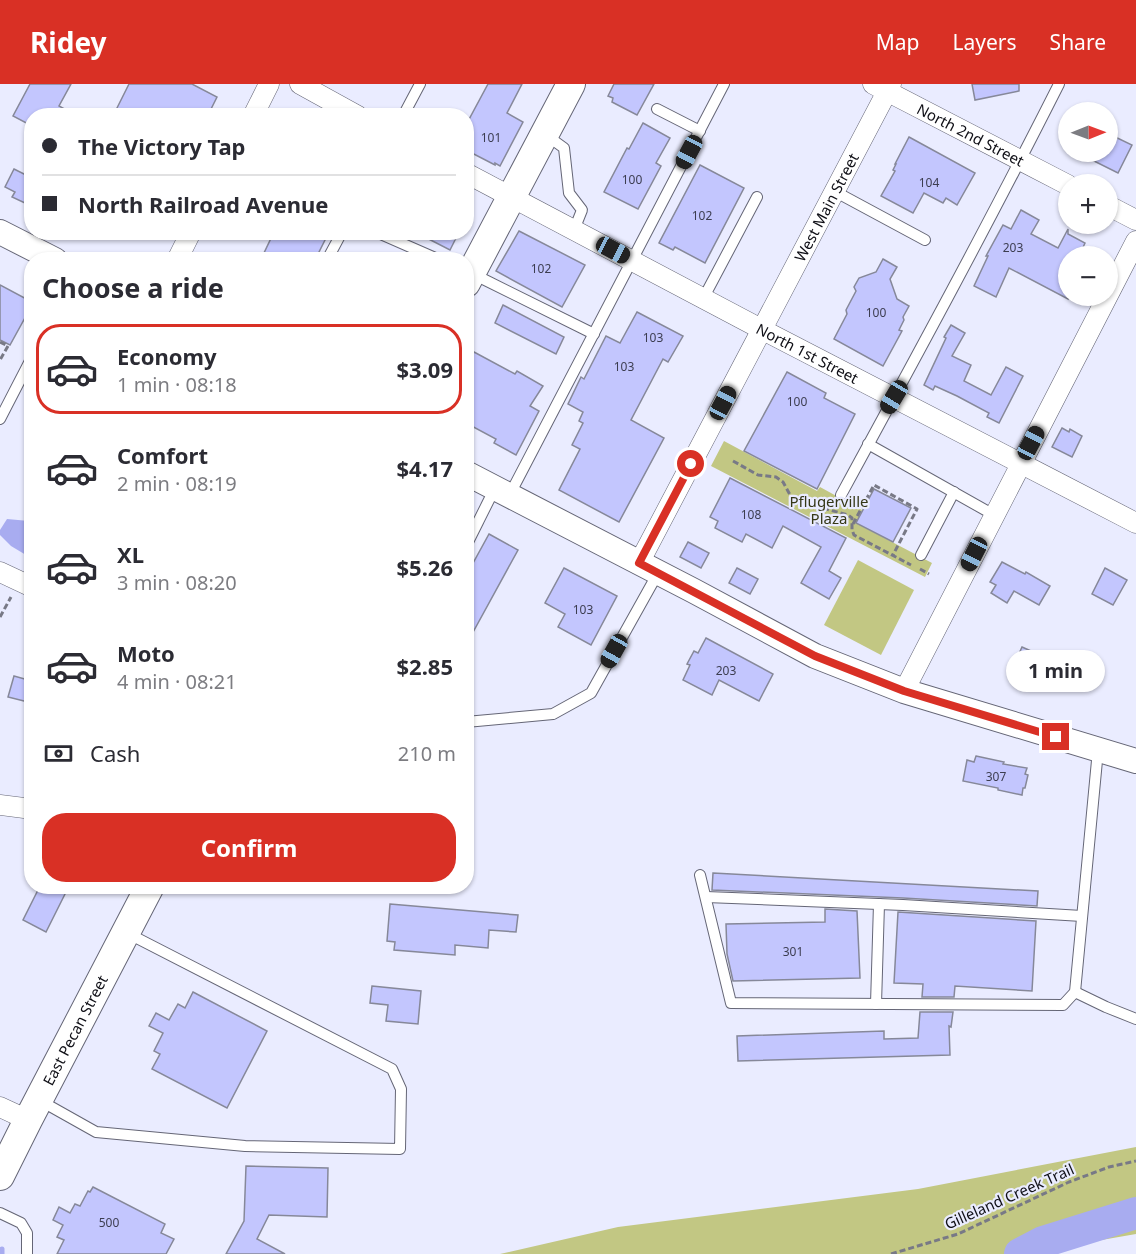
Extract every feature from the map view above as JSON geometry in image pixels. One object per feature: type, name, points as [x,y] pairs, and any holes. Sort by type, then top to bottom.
[{"type":"main road","points":[[474,265],[571,84]]},
{"type":"main road","name":"East Pecan Street","points":[[0,1176],[146,894]]},
{"type":"street","points":[[257,108],[269,84]]},
{"type":"street","points":[[300,84],[344,108]]},
{"type":"street","name":"North 2nd Street","points":[[883,86],[1058,180]]},
{"type":"street","name":"West Main Street","points":[[649,568],[761,329],[834,191],[883,86]]},
{"type":"street","name":"North 1st Street","points":[[474,177],[1136,523]]},
{"type":"street","points":[[1118,211],[1136,220]]},
{"type":"street","points":[[0,232],[39,252]]},
{"type":"street","points":[[904,691],[1136,241]]},
{"type":"street","points":[[474,477],[815,656],[904,691],[1098,750],[1135,758]]},
{"type":"street","points":[[4,581],[24,585]]},
{"type":"street","points":[[0,805],[24,808]]},
{"type":"street","points":[[0,1107],[33,1110]]},
{"type":"lane","points":[[407,108],[420,84]]},
{"type":"lane","points":[[474,525],[502,492],[594,334],[724,84]]},
{"type":"lane","points":[[840,495],[1059,84]]},
{"type":"lane","points":[[657,109],[700,131]]},
{"type":"lane","points":[[544,134],[564,148],[569,193],[582,210],[574,230]]},
{"type":"lane","points":[[834,191],[925,240]]},
{"type":"lane","points":[[703,298],[757,196]]},
{"type":"lane","points":[[394,240],[421,252]]},
{"type":"lane","points":[[474,279],[594,334]]},
{"type":"lane","points":[[0,419],[24,372]]},
{"type":"lane","points":[[868,444],[994,515]]},
{"type":"lane","points":[[921,555],[954,492]]},
{"type":"lane","points":[[474,721],[553,714],[591,693],[649,568]]},
{"type":"lane","points":[[700,875],[731,1003],[1063,1005],[1074,992],[1098,750]]},
{"type":"lane","points":[[706,897],[1082,916]]},
{"type":"lane","points":[[876,1004],[879,904]]},
{"type":"lane","points":[[33,1110],[96,1132],[245,1146],[399,1149],[401,1089],[392,1069],[126,933]]},
{"type":"lane","points":[[1074,992],[1136,1019]]},
{"type":"lane","points":[[0,1213],[21,1223],[27,1233],[27,1254]]},
{"type":"path","points":[[0,342],[8,346],[0,360]]},
{"type":"path","points":[[733,461],[758,475],[776,477],[783,482],[794,502],[848,515],[852,519],[854,535],[929,574]]},
{"type":"path","points":[[852,526],[874,485],[917,509],[893,555]]},
{"type":"path","points":[[0,617],[4,581]]},
{"type":"path","name":"Gilleland Creek Trail","points":[[891,1254],[958,1234],[1069,1182],[1109,1167],[1136,1161]]},
{"type":"green space","name":"Pflugerville Plaza","points":[[724,441],[817,491],[820,487],[862,510],[856,523],[932,563],[925,577],[711,466]]},
{"type":"green space","points":[[858,560],[914,590],[881,655],[824,625]]},
{"type":"green space","points":[[1136,1147],[1136,1234],[1067,1246],[1055,1254],[500,1254],[618,1227],[918,1189]]},
{"type":"water","points":[[7,519],[24,521],[24,554],[11,546],[0,535],[0,530]]},
{"type":"building","points":[[30,84],[71,84],[59,106],[63,108],[24,108],[24,122],[13,116]]},
{"type":"building","points":[[129,84],[192,84],[217,97],[212,108],[117,108]]},
{"type":"building","points":[[488,84],[522,84],[507,113],[523,122],[500,166],[474,154],[474,110]]},
{"type":"building","points":[[614,84],[654,84],[637,115],[612,102],[613,98],[608,96]]},
{"type":"building","points":[[972,84],[1019,84],[1019,91],[975,100]]},
{"type":"building","points":[[643,123],[670,138],[656,163],[661,166],[638,209],[604,192]]},
{"type":"building","points":[[909,137],[975,173],[957,205],[946,198],[943,203],[924,193],[913,213],[881,196],[895,171],[893,170],[895,164]]},
{"type":"building","points":[[1118,138],[1132,145],[1118,173],[1096,162],[1118,162]]},
{"type":"building","points":[[700,165],[744,188],[705,263],[675,247],[673,250],[659,243]]},
{"type":"building","points":[[14,169],[24,174],[24,203],[12,197],[15,192],[5,187]]},
{"type":"building","points":[[1021,210],[1039,220],[1031,234],[1058,248],[1058,294],[1009,268],[996,297],[974,286],[988,256],[986,256],[1003,225],[1011,229]]},
{"type":"building","points":[[519,231],[585,265],[562,307],[496,271]]},
{"type":"building","points":[[1065,234],[1085,243],[1084,246],[1059,246]]},
{"type":"building","points":[[270,240],[325,240],[319,252],[264,252]]},
{"type":"building","points":[[431,240],[455,240],[450,250]]},
{"type":"building","points":[[883,259],[897,267],[890,279],[897,299],[909,306],[899,330],[902,331],[883,366],[834,339],[847,314],[846,310],[856,291],[854,287],[859,278],[876,272]]},
{"type":"building","points":[[0,285],[24,298],[24,320],[10,345],[0,340]]},
{"type":"building","points":[[503,305],[564,337],[556,354],[495,323]]},
{"type":"building","points":[[637,312],[683,336],[668,362],[663,359],[631,420],[664,438],[619,522],[559,490],[580,449],[572,445],[583,423],[579,421],[583,412],[568,404],[581,377],[584,379],[606,336],[620,343]]},
{"type":"building","points":[[951,325],[965,333],[952,356],[971,365],[964,381],[991,395],[1006,367],[1023,376],[999,423],[987,417],[989,413],[957,396],[935,386],[933,390],[924,385]]},
{"type":"building","points":[[474,352],[515,374],[517,371],[543,386],[530,406],[539,411],[516,455],[494,443],[496,439],[474,427]]},
{"type":"building","points":[[787,372],[826,393],[824,398],[855,414],[817,489],[744,451]]},
{"type":"building","points":[[1062,428],[1069,432],[1070,429],[1082,436],[1072,457],[1052,447]]},
{"type":"building","points":[[730,478],[846,538],[829,571],[841,578],[829,599],[801,583],[821,547],[783,526],[772,548],[746,534],[742,542],[715,528],[718,521],[710,517]]},
{"type":"building","points":[[874,489],[911,508],[893,542],[856,523]]},
{"type":"building","points":[[489,534],[518,550],[474,630],[474,561]]},
{"type":"building","points":[[688,542],[709,553],[701,568],[680,557]]},
{"type":"building","points":[[1002,562],[1050,586],[1039,605],[1014,591],[1007,603],[991,593],[996,585],[990,582]]},
{"type":"building","points":[[564,568],[617,596],[591,645],[558,627],[565,614],[545,603]]},
{"type":"building","points":[[737,568],[758,579],[750,594],[729,583]]},
{"type":"building","points":[[1105,568],[1127,580],[1113,605],[1092,594]]},
{"type":"building","points":[[706,638],[773,674],[759,701],[719,680],[712,695],[683,680],[690,665],[687,664],[694,651],[698,653]]},
{"type":"building","points":[[1022,647],[1060,664],[1053,680],[1038,674],[1036,678],[1013,667]]},
{"type":"building","points":[[14,676],[24,679],[24,701],[8,697]]},
{"type":"building","points":[[976,756],[1027,768],[1025,774],[1028,775],[1022,795],[963,781],[967,760],[974,762]]},
{"type":"building","points":[[713,873],[1038,891],[1037,906],[712,890]]},
{"type":"building","points":[[36,894],[65,894],[46,932],[23,920]]},
{"type":"building","points":[[390,904],[518,915],[516,932],[489,930],[488,948],[455,945],[455,955],[394,950],[395,942],[387,941]]},
{"type":"building","points":[[825,909],[857,911],[860,978],[733,981],[727,954],[726,924],[825,922]]},
{"type":"building","points":[[898,912],[1036,921],[1032,991],[955,986],[954,997],[922,997],[923,984],[894,983]]},
{"type":"building","points":[[372,986],[421,991],[418,1024],[386,1021],[388,1005],[370,1003]]},
{"type":"building","points":[[193,992],[267,1031],[227,1108],[152,1069],[160,1054],[154,1051],[163,1033],[149,1026],[156,1013],[169,1020],[178,1004],[185,1008]]},
{"type":"building","points":[[920,1012],[953,1012],[951,1027],[949,1026],[950,1055],[738,1061],[737,1036],[884,1031],[884,1039],[918,1038]]},
{"type":"building","points":[[246,1166],[328,1168],[327,1217],[269,1215],[257,1239],[285,1254],[226,1254],[244,1221]]},
{"type":"building","points":[[93,1187],[165,1224],[161,1233],[174,1239],[166,1254],[57,1254],[64,1240],[57,1237],[63,1225],[53,1220],[59,1207],[70,1213],[75,1204],[80,1206],[88,1191],[90,1192]]},
{"type":"waterway","points":[[1020,1254],[1043,1242],[1136,1213]]},
{"type":"waterway","points":[[2,1249],[2,1254]]},
{"type":"route","points":[[691,464],[639,563],[815,656],[904,691],[1056,737]]}]
